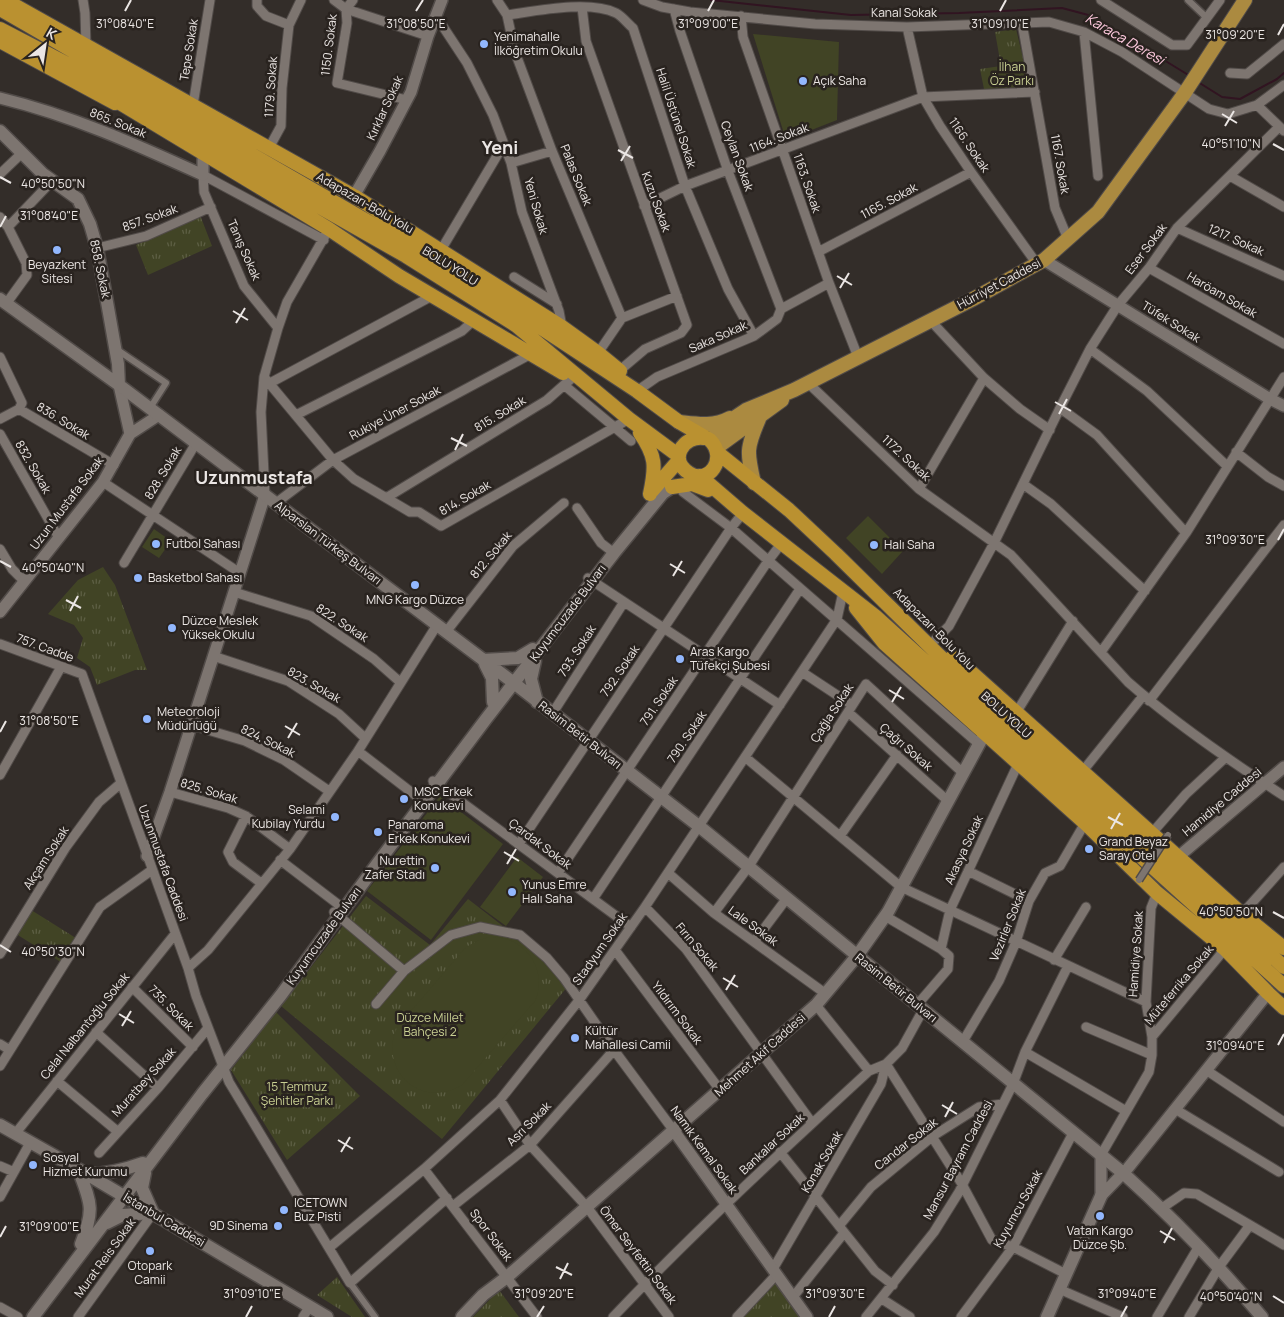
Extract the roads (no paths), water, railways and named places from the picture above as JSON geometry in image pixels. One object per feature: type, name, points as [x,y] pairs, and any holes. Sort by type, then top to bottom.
[{"type":"highway","points":[[5,0],[354,196],[562,327],[598,353],[637,390]]},
{"type":"highway","name":"Adapazarı-Bolu Yolu","points":[[0,9],[462,276],[637,390],[712,445],[754,483],[789,510],[965,681],[1236,916],[1284,967]]},
{"type":"highway","name":"BOLU YOLU","points":[[0,29],[46,52],[406,256],[517,326],[679,458]]},
{"type":"highway","points":[[0,41],[160,128]]},
{"type":"highway","points":[[57,42],[147,79]]},
{"type":"highway","points":[[46,52],[130,111],[203,153],[326,235],[400,276],[531,354],[568,381],[600,394]]},
{"type":"highway","points":[[631,420],[651,448],[655,463],[650,494]]},
{"type":"highway","points":[[650,494],[679,458],[687,441],[692,438],[712,445],[716,466],[712,471],[694,474],[678,490]]},
{"type":"highway","points":[[679,458],[694,474]]},
{"type":"highway","name":"BOLU YOLU","points":[[694,474],[875,616],[1226,942],[1284,986]]},
{"type":"highway","points":[[678,490],[692,484],[723,497]]},
{"type":"highway","points":[[836,554],[1178,856],[1236,916],[1284,957]]},
{"type":"highway","points":[[843,592],[884,643],[982,739],[1018,764],[1085,824],[1157,893],[1226,942],[1284,997]]},
{"type":"highway","points":[[1236,916],[1284,948]]},
{"type":"highway","points":[[1226,942],[1268,993],[1284,1008]]},
{"type":"main road","name":"Hürriyet Caddesi","points":[[712,445],[737,416],[746,410],[808,383],[1040,262],[1068,239],[1098,212],[1200,72],[1245,0]]},
{"type":"main road","name":"858. Sokak","points":[[0,131],[43,174],[78,200],[90,224],[97,248],[115,348],[119,385]]},
{"type":"main road","name":"Alparslan Türkeş Bulvarı","points":[[3,302],[119,385],[512,682]]},
{"type":"main road","name":"Hürriyet Caddesi","points":[[712,445],[760,417],[794,390]]},
{"type":"main road","points":[[679,422],[707,425],[724,422],[746,410]]},
{"type":"main road","points":[[754,483],[748,457],[749,442],[760,417]]},
{"type":"main road","name":"Kuyumcuzade Bulvarı","points":[[25,1317],[81,1244],[123,1195],[612,551],[663,493],[678,490]]},
{"type":"main road","name":"Kuyumcuzade Bulvarı","points":[[612,551],[650,494]]},
{"type":"main road","points":[[534,653],[531,679],[537,702],[518,698],[495,704],[492,678],[483,660],[518,658],[534,653]]},
{"type":"main road","name":"Rasim Betir Bulvarı","points":[[512,682],[749,866],[962,1043],[1101,1155],[1162,1208],[1219,1267],[1262,1317]]},
{"type":"main road","name":"Mehmet Akif Caddesi","points":[[462,1317],[483,1295],[507,1277],[674,1131],[826,994],[857,956],[885,916],[982,739]]},
{"type":"main road","name":"İstanbul Caddesi","points":[[0,1125],[83,1171],[153,1213],[307,1312],[327,1317]]},
{"type":"main road","points":[[81,1244],[87,1228],[90,1206],[83,1171],[105,1174],[144,1167],[142,1188],[153,1213],[123,1215],[106,1223]]},
{"type":"main road","name":"Kuyumcuzade Bulvarı","points":[[33,1317],[106,1223],[123,1195]]},
{"type":"main road","points":[[1048,1317],[1101,1196]]},
{"type":"street","points":[[83,0],[86,45]]},
{"type":"street","name":"Tepe Sokak","points":[[193,105],[210,0]]},
{"type":"street","points":[[258,0],[257,6],[266,16],[289,25]]},
{"type":"street","name":"1179. Sokak","points":[[269,148],[281,126],[282,88],[289,25],[301,0]]},
{"type":"street","points":[[334,0],[346,9],[428,36]]},
{"type":"street","name":"1150. Sokak","points":[[353,0],[346,9],[347,23],[337,83],[407,100]]},
{"type":"street","name":"Kırklar Sokak","points":[[354,196],[411,92],[428,36],[442,0]]},
{"type":"street","name":"Palas Sokak","points":[[498,0],[507,15],[515,52],[552,151],[622,318]]},
{"type":"street","name":"Kanal Sokak","points":[[643,0],[674,9],[815,24],[907,27],[1049,22],[1084,32],[1122,52],[1186,91],[1209,109],[1228,114],[1258,105],[1284,85]]},
{"type":"street","points":[[1102,0],[1172,45],[1187,46],[1220,0]]},
{"type":"street","points":[[1188,0],[1207,18]]},
{"type":"street","name":"Halil Üstünel Sokak","points":[[507,15],[564,7],[582,7],[595,3],[616,13],[633,28],[685,186],[728,289],[754,336]]},
{"type":"street","name":"Kuzu Sokak","points":[[582,7],[586,41],[687,325],[681,333],[645,349],[619,371]]},
{"type":"street","name":"Ceylan Sokak","points":[[674,9],[728,171],[781,309]]},
{"type":"street","name":"Yeni Sokak","points":[[436,16],[466,63],[493,115],[511,163],[522,212],[557,304],[562,327]]},
{"type":"street","name":"1163. Sokak","points":[[740,16],[743,37],[782,150],[829,283],[858,357]]},
{"type":"street","name":"1167. Sokak","points":[[1022,23],[1055,208],[1068,239]]},
{"type":"street","name":"1166. Sokak","points":[[907,27],[923,97],[971,172],[1040,262]]},
{"type":"street","points":[[1084,32],[1098,176]]},
{"type":"street","points":[[1230,73],[1247,74],[1284,44]]},
{"type":"street","points":[[923,97],[1035,92]]},
{"type":"street","name":"1164. Sokak","points":[[644,206],[685,186],[923,97]]},
{"type":"street","name":"865. Sokak","points":[[0,98],[37,107],[130,142],[203,175]]},
{"type":"street","points":[[1258,105],[1282,129]]},
{"type":"street","name":"Eser Sokak","points":[[935,640],[949,626],[994,543],[1090,349],[1118,305],[1149,268],[1177,228],[1282,129]]},
{"type":"street","points":[[441,250],[504,144]]},
{"type":"street","points":[[511,163],[552,151]]},
{"type":"street","points":[[0,174],[22,153]]},
{"type":"street","points":[[147,856],[170,792],[264,495],[261,412],[278,328],[287,302],[326,235],[203,175],[203,153]]},
{"type":"street","name":"1165. Sokak","points":[[818,252],[971,172]]},
{"type":"street","name":"Tanış Sokak","points":[[203,175],[204,192],[244,286],[278,328]]},
{"type":"street","points":[[1230,176],[1284,207]]},
{"type":"street","points":[[10,225],[52,181]]},
{"type":"street","name":"857. Sokak","points":[[97,248],[146,236],[211,207]]},
{"type":"street","points":[[0,217],[10,225],[26,263],[27,275],[3,302]]},
{"type":"street","name":"1217. Sokak","points":[[1177,228],[1284,276]]},
{"type":"street","name":"Tüfek Sokak","points":[[1040,262],[1118,305],[1284,406]]},
{"type":"street","name":"Haröam Sokak","points":[[1149,268],[1284,344]]},
{"type":"street","points":[[514,277],[557,304]]},
{"type":"street","name":"Saka Sokak","points":[[637,390],[657,377],[754,336],[777,319],[781,309],[829,283]]},
{"type":"street","points":[[267,380],[432,296]]},
{"type":"street","points":[[598,353],[622,318],[677,296]]},
{"type":"street","points":[[296,415],[462,331],[474,320]]},
{"type":"street","points":[[930,320],[984,378],[1050,430]]},
{"type":"street","points":[[115,348],[166,383],[155,412]]},
{"type":"street","points":[[1090,349],[1147,391],[1227,466]]},
{"type":"street","name":"Rukiye Üner Sokak","points":[[276,503],[333,460],[531,354]]},
{"type":"street","points":[[0,357],[22,403],[19,409]]},
{"type":"street","points":[[1101,652],[1186,533],[1284,376]]},
{"type":"street","points":[[919,488],[984,378]]},
{"type":"street","name":"814. Sokak","points":[[267,380],[333,460],[354,479],[410,512],[419,512],[441,526],[614,427],[631,420]]},
{"type":"street","points":[[568,381],[614,427],[631,441]]},
{"type":"street","name":"815. Sokak","points":[[386,498],[547,400],[568,381]]},
{"type":"street","name":"1172. Sokak","points":[[808,383],[919,488],[1011,556],[1146,699],[1284,796]]},
{"type":"street","points":[[119,385],[130,434]]},
{"type":"street","points":[[1060,408],[1097,435],[1186,533]]},
{"type":"street","name":"836. Sokak","points":[[0,419],[19,409],[114,465]]},
{"type":"street","name":"Uzun Mustafa Sokak","points":[[0,612],[103,482],[130,434],[155,412]]},
{"type":"street","name":"832. Sokak","points":[[0,434],[59,538]]},
{"type":"street","name":"828. Sokak","points":[[124,563],[196,443]]},
{"type":"street","points":[[1236,452],[1268,477],[1284,486]]},
{"type":"street","points":[[103,482],[240,573]]},
{"type":"street","points":[[1023,484],[1070,520],[1145,591]]},
{"type":"street","points":[[678,490],[731,528],[800,589],[982,739]]},
{"type":"street","name":"812. Sokak","points":[[188,968],[208,950],[290,849],[328,791],[358,751],[400,682],[441,628],[513,546],[564,503]]},
{"type":"street","points":[[577,508],[601,543],[612,551]]},
{"type":"street","name":"792. Sokak","points":[[519,844],[731,528],[743,513]]},
{"type":"street","points":[[1082,772],[1146,699],[1284,525]]},
{"type":"street","name":"791. Sokak","points":[[558,873],[781,544]]},
{"type":"street","points":[[0,549],[4,563],[24,581]]},
{"type":"street","points":[[590,579],[780,705]]},
{"type":"street","name":"790. Sokak","points":[[593,899],[800,589]]},
{"type":"street","name":"822. Sokak","points":[[234,592],[311,616],[374,659],[400,682]]},
{"type":"street","points":[[837,619],[843,592]]},
{"type":"street","name":"793. Sokak","points":[[552,714],[624,602]]},
{"type":"street","name":"Stadyum Sokak","points":[[330,1247],[424,1168],[500,1100],[580,999],[645,908],[837,619]]},
{"type":"street","points":[[1016,713],[1073,621]]},
{"type":"street","name":"757. Cadde","points":[[0,644],[82,674]]},
{"type":"street","name":"823. Sokak","points":[[213,656],[288,681],[339,714],[365,738]]},
{"type":"street","points":[[0,775],[61,667]]},
{"type":"street","name":"Çağrı Sokak","points":[[802,672],[850,708],[896,755],[948,800]]},
{"type":"street","name":"Uzunmustafa Caddesi","points":[[82,674],[229,1082],[350,1283]]},
{"type":"street","name":"Çağla Sokak","points":[[714,913],[749,866],[866,684],[963,773]]},
{"type":"street","name":"824. Sokak","points":[[191,725],[244,741],[284,760],[328,791]]},
{"type":"street","points":[[358,751],[422,801]]},
{"type":"street","points":[[840,836],[896,755]]},
{"type":"street","points":[[745,757],[901,887],[1146,1002]]},
{"type":"street","points":[[1152,833],[1186,794],[1226,757]]},
{"type":"street","name":"Akasya Sokak","points":[[940,949],[950,910],[1018,764]]},
{"type":"street","name":"Hamidiye Caddesi","points":[[1178,856],[1284,767]]},
{"type":"street","name":"Çardak Sokak","points":[[436,782],[631,927]]},
{"type":"street","name":"Akçam Sokak","points":[[0,954],[66,847],[99,802],[121,783]]},
{"type":"street","name":"825. Sokak","points":[[170,792],[228,808],[246,816],[290,849]]},
{"type":"street","points":[[246,816],[228,852],[234,862],[262,883]]},
{"type":"street","name":"Vezirler Sokak","points":[[962,1043],[999,981],[1016,942],[1029,902],[1046,872],[1060,866],[1085,824]]},
{"type":"street","points":[[1139,880],[1168,836]]},
{"type":"street","points":[[280,860],[404,970]]},
{"type":"street","points":[[1236,916],[1284,867]]},
{"type":"street","points":[[0,1066],[100,907],[152,870]]},
{"type":"street","points":[[968,871],[1029,902]]},
{"type":"street","name":"Lale Sokak","points":[[668,873],[714,913],[826,994]]},
{"type":"street","name":"Hamidiye Sokak","points":[[1101,1155],[1150,1072],[1152,1037],[1146,1002],[1151,908],[1157,893]]},
{"type":"street","points":[[754,942],[787,898]]},
{"type":"street","points":[[1054,960],[1086,907]]},
{"type":"street","name":"Fırın Sokak","points":[[645,908],[686,949],[812,1123]]},
{"type":"street","points":[[885,916],[940,949]]},
{"type":"street","name":"Namık Kemal Sokak","points":[[376,1004],[404,970],[451,935],[480,927],[520,935],[547,958],[580,999],[614,1050],[807,1317]]},
{"type":"street","name":"Celal Nalbantoğlu Sokak","points":[[15,1134],[176,934]]},
{"type":"street","name":"Müteferrika Sokak","points":[[1152,1037],[1226,942]]},
{"type":"street","name":"Bankalar Sokak","points":[[613,1317],[644,1284],[780,1152],[869,1071],[886,1064],[902,1048],[920,1008],[948,968],[949,956],[940,949]]},
{"type":"street","name":"Yıldırım Sokak","points":[[614,950],[720,1090]]},
{"type":"street","name":"Mansur Bayram Caddesi","points":[[866,1317],[934,1232],[962,1184],[1013,1084],[1024,1052],[1068,966]]},
{"type":"street","name":"735. Sokak","points":[[132,987],[192,1047]]},
{"type":"street","points":[[1101,1196],[1175,1109],[1268,993]]},
{"type":"street","points":[[816,1005],[869,1071]]},
{"type":"street","points":[[1086,1027],[1152,1055]]},
{"type":"street","name":"Muratbey Sokak","points":[[99,1153],[158,1088],[208,1028]]},
{"type":"street","points":[[96,1032],[158,1088]]},
{"type":"street","points":[[0,1044],[10,1050]]},
{"type":"street","name":"Asrı Sokak","points":[[350,1283],[450,1202],[530,1145],[614,1050]]},
{"type":"street","points":[[1024,1052],[1126,1111]]},
{"type":"street","points":[[886,1064],[962,1184],[992,1240],[1013,1247],[1066,1274]]},
{"type":"street","name":"Konak Sokak","points":[[737,1317],[775,1272],[881,1084],[886,1064]]},
{"type":"street","points":[[1206,1070],[1284,1122]]},
{"type":"street","points":[[57,1081],[118,1131]]},
{"type":"street","name":"Ömer Seyfettin Sokak","points":[[500,1100],[530,1145],[587,1207],[669,1317]]},
{"type":"street","name":"Candar Sokak","points":[[793,1297],[871,1188],[933,1136],[979,1107],[1003,1104]]},
{"type":"street","points":[[1175,1109],[1279,1172]]},
{"type":"street","name":"Kuyumcu Sokak","points":[[961,1317],[1013,1247],[1073,1133]]},
{"type":"street","points":[[0,1197],[30,1143]]},
{"type":"street","points":[[780,1152],[875,1271],[893,1285]]},
{"type":"street","points":[[1101,1155],[1101,1196]]},
{"type":"street","points":[[0,1166],[14,1172]]},
{"type":"street","name":"Spor Sokak","points":[[424,1168],[537,1317]]},
{"type":"street","points":[[1162,1208],[1184,1193],[1197,1194],[1284,1245]]},
{"type":"street","name":"Murat Reis Sokak","points":[[78,1317],[153,1213]]},
{"type":"street","points":[[1189,1317],[1219,1267],[1250,1225]]},
{"type":"street","points":[[1157,1317],[1199,1246]]},
{"type":"street","points":[[350,1283],[375,1317]]},
{"type":"street","points":[[1059,1289],[1119,1316]]},
{"type":"street","points":[[882,1299],[910,1317]]},
{"type":"street","points":[[0,1307],[18,1317]]},
{"type":"waterway","name":"Karaca Deresi","points":[[711,0],[851,15],[959,13],[1062,8],[1092,16],[1190,76]]},
{"type":"waterway","name":"Karaca Deresi","points":[[1198,82],[1222,97],[1240,99],[1277,79],[1284,73]]},
{"type":"place","name":"Yenimahalle İlköğretim Okulu","points":[[484,44]]},
{"type":"place","name":"Açık Saha","points":[[803,81]]},
{"type":"place","name":"Beyazkent Sitesi","points":[[57,250]]},
{"type":"place","name":"Futbol Sahası","points":[[156,544]]},
{"type":"place","name":"Halı Saha","points":[[874,545]]},
{"type":"place","name":"Basketbol Sahası","points":[[138,578]]},
{"type":"place","name":"MNG Kargo Düzce","points":[[415,585]]},
{"type":"place","name":"Düzce Meslek Yüksek Okulu","points":[[172,628]]},
{"type":"place","name":"Aras Kargo Tüfekçi Şubesi","points":[[680,659]]},
{"type":"place","name":"Meteoroloji Müdürlüğü","points":[[147,719]]},
{"type":"place","name":"MSC Erkek Konukevi","points":[[404,799]]},
{"type":"place","name":"Selami Kubilay Yurdu","points":[[335,817]]},
{"type":"place","name":"Panaroma Erkek Konukevi","points":[[378,832]]},
{"type":"place","name":"Grand Beyaz Saray Otel","points":[[1089,849]]},
{"type":"place","name":"Nurettin Zafer Stadı","points":[[435,868]]},
{"type":"place","name":"Yunus Emre Halı Saha","points":[[512,892]]},
{"type":"place","name":"Kültür Mahallesi Camii","points":[[575,1038]]},
{"type":"place","name":"Sosyal Hizmet Kurumu","points":[[33,1165]]},
{"type":"place","name":"ICETOWN Buz Pisti","points":[[284,1210]]},
{"type":"place","name":"Vatan Kargo Düzce Şb.","points":[[1100,1216]]},
{"type":"place","name":"9D Sinema","points":[[278,1226]]},
{"type":"place","name":"Otopark Camii","points":[[150,1251]]},
{"type":"district","name":"Yeni","points":[[500,148]]},
{"type":"district","name":"Uzunmustafa","points":[[254,478]]},
{"type":"park label","name":"İlhan Öz Parkı","points":[[1012,74]]},
{"type":"park label","name":"Düzce Millet Bahçesi 2","points":[[430,1025]]},
{"type":"park label","name":"15 Temmuz Şehitler Parkı","points":[[297,1094]]}]
